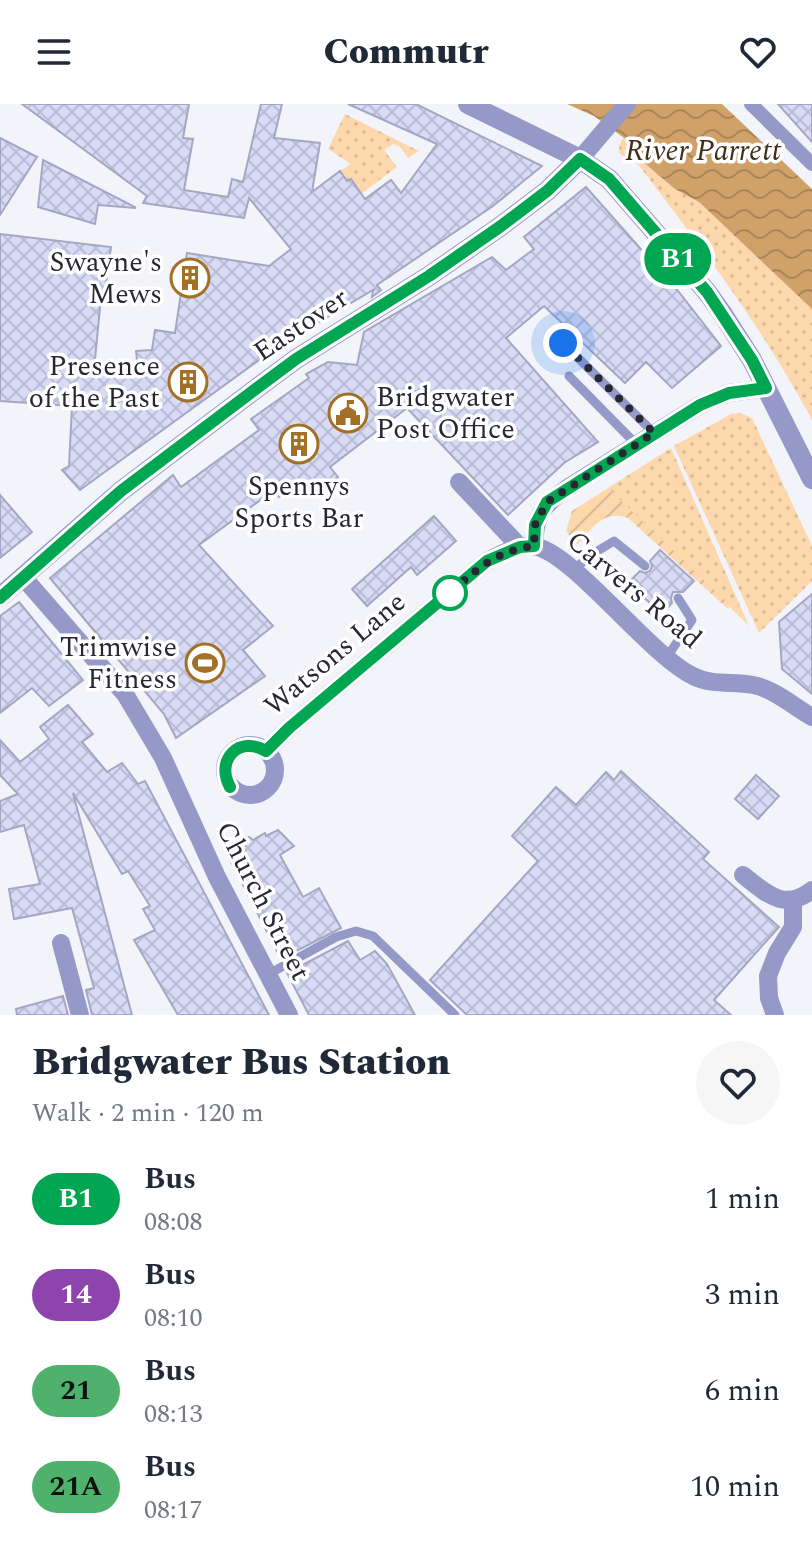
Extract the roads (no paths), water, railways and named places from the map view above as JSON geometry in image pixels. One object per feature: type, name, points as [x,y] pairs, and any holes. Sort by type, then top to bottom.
[{"type":"street","points":[[468,104],[580,159],[609,179],[707,292],[752,360],[812,479]]},
{"type":"street","name":"Eastover","points":[[0,597],[121,491],[266,381],[429,276],[547,191],[580,159],[627,104]]},
{"type":"street","points":[[751,104],[812,164]]},
{"type":"street","points":[[527,546],[547,502],[716,397],[745,389],[766,388]]},
{"type":"street","name":"Carvers Road","points":[[459,482],[527,546],[550,553],[573,570],[667,657],[693,676],[715,683],[754,685],[766,689],[808,717]]},
{"type":"street","name":"Watsons Lane","points":[[266,751],[289,728],[487,561],[527,546]]},
{"type":"street","name":"Church Street","points":[[23,577],[125,694],[163,758],[217,877],[289,1015]]},
{"type":"street","points":[[743,875],[768,894],[793,901],[812,890]]},
{"type":"street","points":[[775,1015],[769,998],[768,976],[777,953],[793,927],[793,901]]},
{"type":"street","points":[[61,943],[80,1015]]},
{"type":"lane","points":[[563,343],[654,433]]},
{"type":"lane","points":[[569,376],[636,444]]},
{"type":"lane","points":[[573,570],[614,541],[645,566]]},
{"type":"lane","points":[[667,657],[692,620],[678,598]]},
{"type":"lane","points":[[267,975],[336,937],[356,931],[373,936],[455,1015]]},
{"type":"water","name":"River Parrett","points":[[567,104],[722,104],[812,189],[812,309],[699,202],[675,189],[641,160],[635,146],[594,116]]},
{"type":"place","name":"Swayne's Mews","points":[[190,278]]},
{"type":"place","name":"Presence of the Past","points":[[188,382]]},
{"type":"place","name":"Bridgwater Post Office","points":[[348,413]]},
{"type":"place","name":"Spennys Sports Bar","points":[[299,444]]},
{"type":"place","name":"Trimwise Fitness","points":[[205,663]]}]
